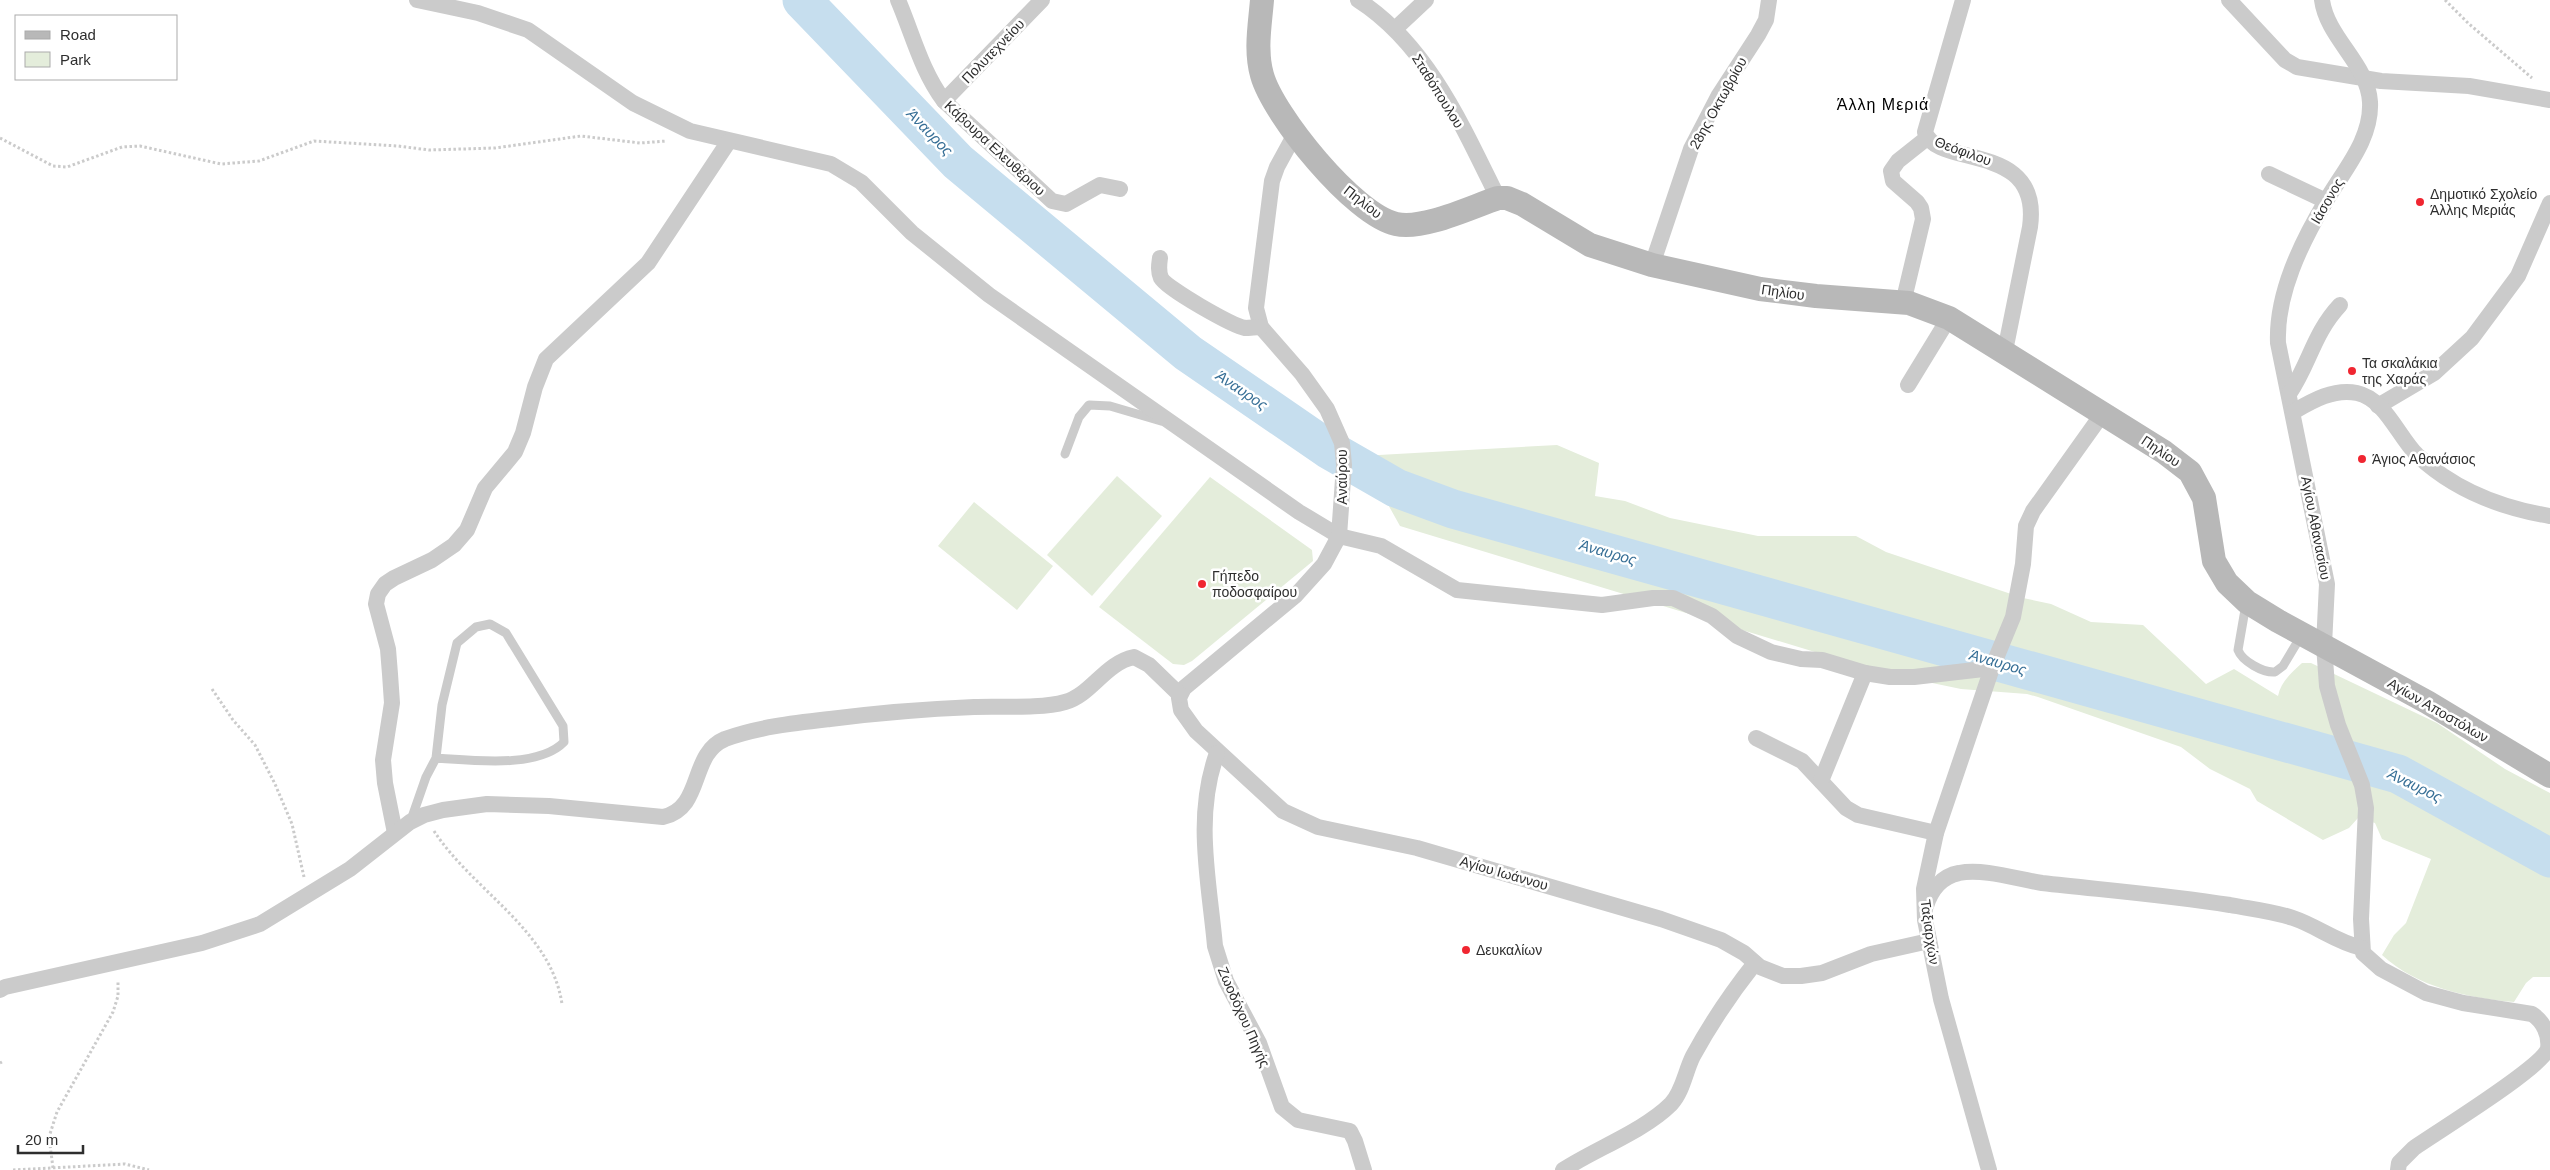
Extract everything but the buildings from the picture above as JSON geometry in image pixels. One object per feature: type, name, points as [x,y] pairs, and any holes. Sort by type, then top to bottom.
[{"type":"main road","name":"Πηλίου","points":[[1262,0],[1258,42],[1262,73],[1273,103],[1295,134],[1339,184],[1366,209],[1383,220],[1396,224],[1423,222],[1498,198],[1507,198],[1522,204],[1590,245],[1652,265],[1760,289],[1903,302],[1921,306],[1949,318],[2005,351],[2174,458],[2194,477],[2204,498],[2214,561],[2227,583],[2247,602],[2324,646]]},
{"type":"main road","name":"Αγίων Αποστόλων","points":[[2324,646],[2427,702],[2550,776]]},
{"type":"street","points":[[418,0],[478,13],[528,30],[633,103],[665,120],[702,135],[831,164],[846,172],[861,182],[930,249],[989,295],[1298,512],[1339,536],[1381,546],[1458,590],[1602,605],[1653,598],[1672,598],[1712,616],[1737,636],[1771,652],[1801,659],[1822,660],[1865,673],[1890,677],[1914,677],[1993,666]]},
{"type":"street","name":"Κάβουρα Ελευθέριου","points":[[898,0],[914,48],[931,84],[944,101],[1052,201],[1066,204],[1100,185],[1120,189]]},
{"type":"street","name":"Πολυτεχνείου","points":[[944,101],[1042,0]]},
{"type":"street","name":"Σταθόπουλου","points":[[1358,0],[1395,29],[1438,86],[1498,198]]},
{"type":"street","points":[[1395,29],[1426,0]]},
{"type":"street","name":"28ης Οκτωβρίου","points":[[1652,265],[1691,149],[1719,95],[1758,36],[1766,20],[1769,0]]},
{"type":"street","name":"Θεόφιλου","points":[[1963,0],[1925,132],[1927,138],[1938,146],[2001,165],[2025,187],[2030,199],[2032,212],[2030,227],[2005,351]]},
{"type":"street","points":[[2234,2],[2290,64],[2361,77],[2408,83],[2469,86],[2550,100]]},
{"type":"street","name":"Ιάσονος","points":[[2293,412],[2278,344],[2279,312],[2295,266],[2326,201],[2360,146],[2366,129],[2370,103],[2361,77],[2326,5]]},
{"type":"street","points":[[1160,258],[1159,267],[1162,278],[1171,288],[1244,328],[1261,327],[1256,308],[1272,181],[1277,167],[1295,134]]},
{"type":"street","points":[[1903,302],[1923,219],[1920,205],[1894,183],[1891,171],[1898,161],[1927,138]]},
{"type":"street","points":[[395,833],[385,783],[383,760],[392,703],[388,649],[376,604],[378,594],[384,584],[432,560],[454,544],[467,530],[485,488],[515,452],[523,433],[535,387],[546,359],[648,263],[729,141]]},
{"type":"street","points":[[2269,174],[2326,201]]},
{"type":"street","points":[[2378,406],[2434,373],[2477,332],[2518,276],[2550,203]]},
{"type":"street","points":[[2290,394],[2299,380],[2318,334],[2340,305]]},
{"type":"street","points":[[1908,385],[1949,318]]},
{"type":"street","name":"Αναύρου","points":[[1180,695],[1192,680],[1254,632],[1296,596],[1324,564],[1339,536],[1344,465],[1342,443],[1327,409],[1302,374],[1261,327]]},
{"type":"street","points":[[2293,412],[2328,395],[2346,392],[2364,396],[2378,406],[2416,454],[2450,479],[2510,509],[2550,516]]},
{"type":"street","name":"Αγίου Αθανασίου","points":[[2293,412],[2327,584],[2324,646],[2331,706],[2362,785],[2366,808],[2361,919],[2362,948]]},
{"type":"street","name":"Ταξιαρχών","points":[[1989,1170],[1941,999],[1924,913],[1924,889],[1936,833],[1993,666],[2013,617],[2023,564],[2026,526],[2033,511],[2103,413]]},
{"type":"street","name":"Αγίου Ιωάννου","points":[[417,818],[487,804],[549,806],[662,817],[676,814],[685,804],[708,750],[731,738],[792,723],[876,713],[1066,702],[1118,662],[1134,657],[1149,665],[1180,695],[1183,714],[1217,752],[1284,811],[1302,822],[1334,831],[1417,848],[1660,919],[1721,940],[1772,974],[1806,976],[1832,969],[1871,954],[1929,941]]},
{"type":"street","points":[[1821,781],[1865,673]]},
{"type":"street","points":[[1756,738],[1797,758],[1846,808],[1858,815],[1936,833]]},
{"type":"street","name":"Ζωοδόχου Πηγής","points":[[1217,752],[1207,790],[1203,822],[1215,946],[1220,964],[1259,1043],[1282,1108],[1298,1120],[1350,1131],[1356,1141],[1364,1170]]},
{"type":"street","points":[[0,990],[5,987],[202,943],[260,924],[350,869],[417,818]]},
{"type":"street","points":[[1924,913],[1930,895],[1941,882],[1958,873],[1976,872],[2025,880],[2189,899],[2271,912],[2294,918],[2341,942],[2362,948],[2363,954],[2372,964],[2416,989],[2463,1003],[2532,1014],[2539,1018],[2549,1035],[2549,1048],[2530,1070],[2414,1148],[2399,1163],[2398,1170]]},
{"type":"street","points":[[1563,1170],[1628,1133],[1672,1103],[1680,1090],[1693,1056],[1707,1032],[1755,963]]},
{"type":"lane","points":[[1065,454],[1078,416],[1086,406],[1092,404],[1110,406],[1175,425]]},
{"type":"lane","points":[[2247,602],[2238,650],[2245,660],[2266,671],[2275,672],[2283,666],[2303,634]]},
{"type":"lane","points":[[417,818],[426,777],[436,758],[442,705],[457,643],[476,627],[490,624],[506,633],[562,726],[564,742],[539,755],[511,761],[436,758]]},
{"type":"path","points":[[2445,0],[2468,23],[2536,81]]},
{"type":"path","points":[[0,138],[53,166],[67,167],[122,147],[140,146],[221,164],[259,161],[314,141],[398,146],[429,150],[495,148],[581,136],[640,143],[673,141],[702,135]]},
{"type":"path","points":[[212,689],[233,720],[255,745],[275,784],[292,824],[310,894]]},
{"type":"path","points":[[417,818],[483,889],[535,940],[550,963],[560,991],[562,1004]]},
{"type":"path","points":[[52,1168],[49,1137],[57,1112],[113,1012],[118,996],[117,963]]},
{"type":"path","points":[[13,1170],[125,1164],[149,1170]]},
{"type":"green space","points":[[1557,445],[1599,463],[1595,496],[1625,501],[1670,518],[1758,536],[1856,536],[1886,552],[2023,598],[2051,604],[2091,622],[2143,625],[2206,684],[2234,669],[2278,696],[2284,682],[2294,670],[2302,663],[2311,663],[2437,723],[2505,769],[2550,793],[2550,977],[2533,977],[2526,983],[2514,1002],[2496,1000],[2461,994],[2427,983],[2396,966],[2382,955],[2394,935],[2406,923],[2431,859],[2382,839],[2375,823],[2358,818],[2349,828],[2323,840],[2257,801],[2250,789],[2210,769],[2181,747],[2038,697],[2027,694],[1961,689],[1884,673],[1400,526],[1361,456]]},
{"type":"green space","points":[[1117,476],[1162,516],[1092,596],[1047,555]]},
{"type":"green space","name":"Γήπεδο ποδοσφαίρου","points":[[1210,477],[1312,550],[1313,561],[1192,661],[1184,665],[1173,664],[1099,607]]},
{"type":"green space","points":[[974,502],[1053,566],[1017,610],[938,546]]},
{"type":"waterway","name":"Άναυρος","points":[[802,0],[958,162],[1188,353],[1328,449],[1396,488],[1453,509],[2398,774],[2550,858]]},
{"type":"place","name":"Δημοτικό Σχολείο Άλλης Μεριάς","points":[[2420,202]]},
{"type":"place","name":"Τα σκαλάκια της Χαράς","points":[[2352,371]]},
{"type":"place","name":"Άγιος Αθανάσιος","points":[[2362,459]]},
{"type":"place","name":"Γήπεδο ποδοσφαίρου","points":[[1202,584]]},
{"type":"place","name":"Δευκαλίων","points":[[1466,950]]},
{"type":"district","name":"Άλλη Μεριά","points":[[1883,104]]}]
